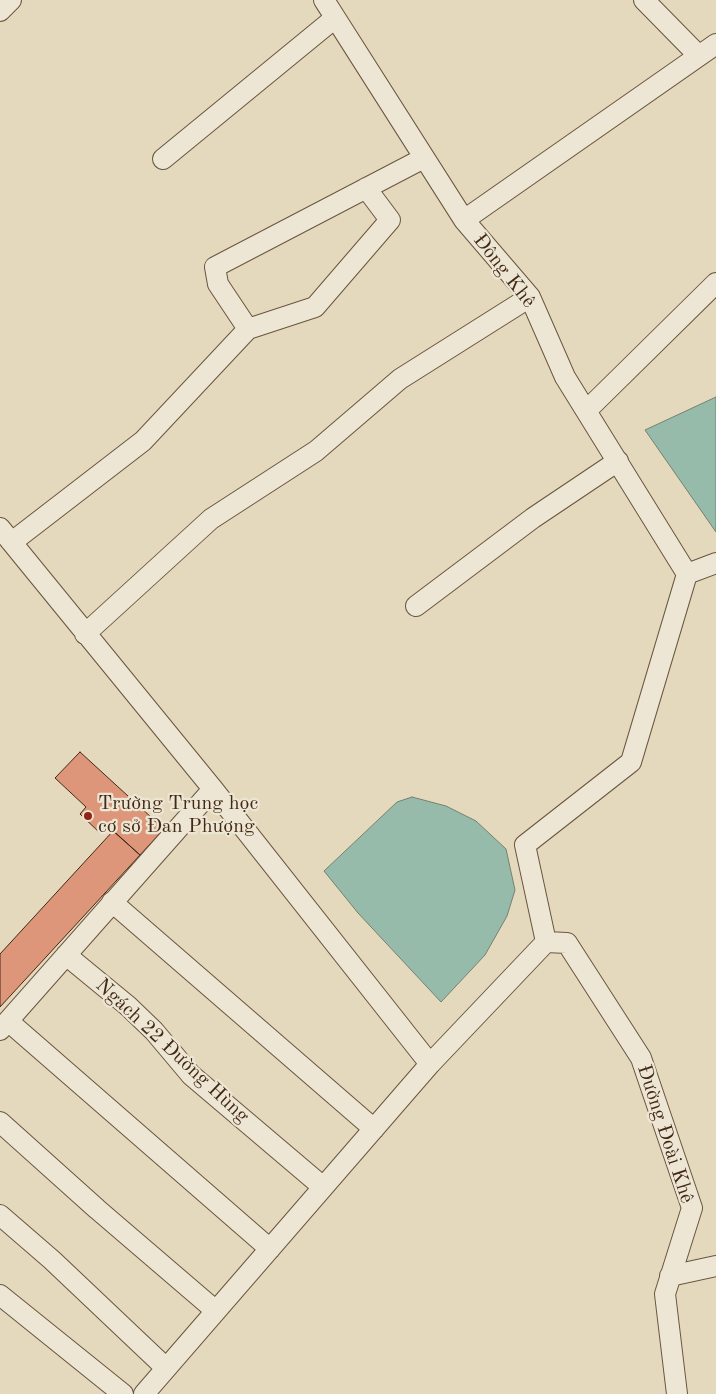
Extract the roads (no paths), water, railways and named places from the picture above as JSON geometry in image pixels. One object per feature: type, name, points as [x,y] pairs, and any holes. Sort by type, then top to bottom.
[{"type":"street","points":[[0,12],[11,0]]},
{"type":"street","name":"Đông Khê","points":[[324,0],[464,220],[530,297],[565,377],[687,574]]},
{"type":"street","points":[[644,0],[699,56]]},
{"type":"street","points":[[163,159],[335,18]]},
{"type":"street","points":[[464,220],[716,44]]},
{"type":"street","points":[[248,329],[218,284],[215,267],[424,158]]},
{"type":"street","points":[[366,188],[390,220],[355,263],[315,307],[248,329],[143,441],[6,535],[85,634],[214,789],[430,1064]]},
{"type":"street","points":[[587,410],[716,284]]},
{"type":"street","points":[[85,634],[211,519],[316,451],[400,379],[530,297]]},
{"type":"street","points":[[416,606],[533,518],[618,461]]},
{"type":"street","points":[[144,1394],[430,1064],[546,942],[525,845],[631,762],[687,574],[716,563]]},
{"type":"street","points":[[214,789],[4,1025],[270,1249]]},
{"type":"street","points":[[112,902],[374,1129]]},
{"type":"street","name":"Đường Đoài Khê","points":[[546,942],[567,943],[642,1058],[692,1208],[665,1294],[677,1394]]},
{"type":"street","name":"Ngách 22 Đường Hùng","points":[[66,955],[128,1006],[154,1032],[191,1076],[323,1188]]},
{"type":"street","points":[[0,1122],[97,1209],[216,1311]]},
{"type":"street","points":[[0,1215],[52,1260],[166,1368]]},
{"type":"street","points":[[670,1276],[716,1266]]},
{"type":"street","points":[[3,1302],[123,1394]]},
{"type":"place","name":"Trường Trung học cơ sở Đan Phượng","points":[[88,816]]}]
